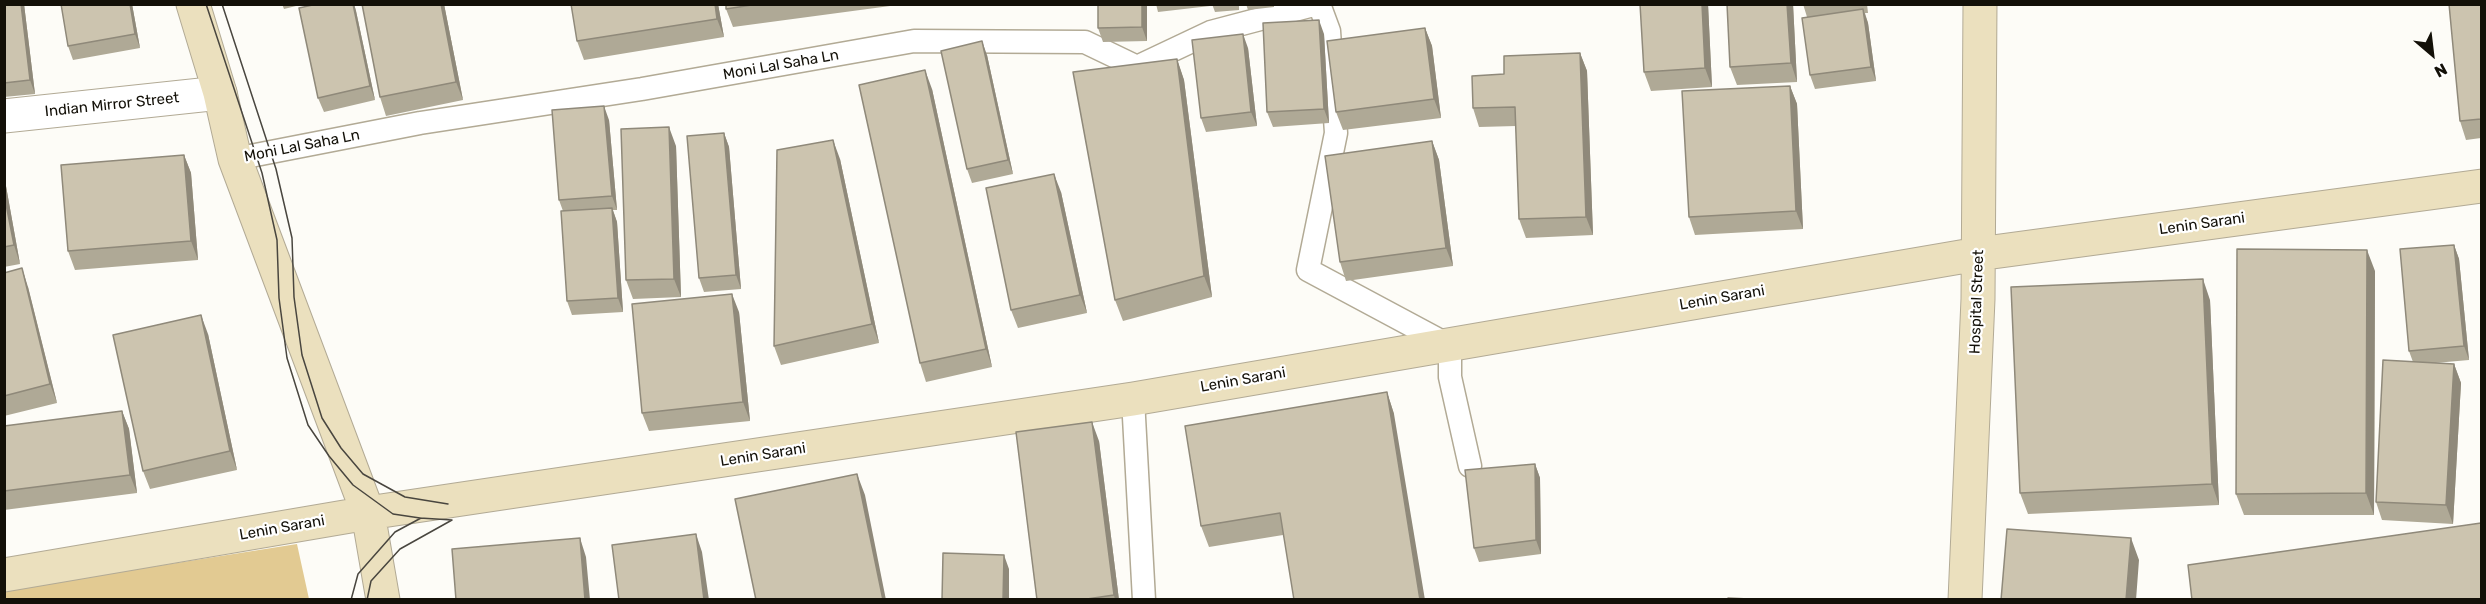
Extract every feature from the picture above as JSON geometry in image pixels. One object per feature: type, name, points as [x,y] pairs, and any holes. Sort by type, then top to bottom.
[{"type":"main road","points":[[193,4],[220,93],[235,159],[368,513],[383,600]]},
{"type":"main road","name":"Hospital Street","points":[[1965,600],[1978,254],[1980,4]]},
{"type":"main road","name":"Lenin Sarani","points":[[4,574],[368,513],[1133,399],[1978,254],[2481,186]]},
{"type":"street","name":"Indian Mirror Street","points":[[4,116],[220,93]]},
{"type":"lane","name":"Moni Lal Saha Ln","points":[[235,159],[420,123],[642,89],[914,41],[1085,42],[1137,67],[1211,32],[1318,4]]},
{"type":"lane","points":[[1318,4],[1329,32],[1336,134],[1308,270],[1450,346],[1450,377],[1470,466]]},
{"type":"lane","points":[[1133,399],[1144,600]]},
{"type":"shaded area","points":[[297,544],[309,599],[5,600],[5,590]]},
{"type":"building","points":[[4,4],[21,4],[30,80],[4,83]]},
{"type":"building","points":[[61,4],[130,4],[135,34],[68,46]]},
{"type":"building","points":[[317,4],[353,4],[370,86],[318,98],[299,8]]},
{"type":"building","points":[[362,4],[441,4],[456,82],[380,97]]},
{"type":"building","points":[[571,4],[715,4],[717,19],[577,41]]},
{"type":"building","points":[[726,4],[758,4],[726,9]]},
{"type":"building","points":[[1098,4],[1142,4],[1142,27],[1098,28]]},
{"type":"building","points":[[1640,4],[1702,4],[1705,68],[1644,72]]},
{"type":"building","points":[[1727,4],[1787,4],[1791,63],[1730,67]]},
{"type":"building","points":[[2449,4],[2481,4],[2481,119],[2460,121]]},
{"type":"building","points":[[1863,9],[1871,67],[1810,75],[1802,18]]},
{"type":"building","points":[[1319,20],[1324,109],[1267,112],[1263,23]]},
{"type":"building","points":[[1425,28],[1434,99],[1336,112],[1327,41]]},
{"type":"building","points":[[1243,34],[1251,112],[1201,118],[1192,40]]},
{"type":"building","points":[[982,41],[1008,160],[967,169],[941,51]]},
{"type":"building","points":[[1580,53],[1586,217],[1519,219],[1515,107],[1473,108],[1472,76],[1504,74],[1504,56]]},
{"type":"building","points":[[1177,59],[1204,276],[1115,300],[1073,72]]},
{"type":"building","points":[[925,70],[986,349],[920,363],[859,85]]},
{"type":"building","points":[[1790,86],[1796,211],[1689,217],[1682,91]]},
{"type":"building","points":[[604,106],[612,196],[559,200],[552,110]]},
{"type":"building","points":[[669,127],[674,279],[626,280],[621,129]]},
{"type":"building","points":[[724,133],[736,275],[699,278],[687,136]]},
{"type":"building","points":[[833,140],[872,324],[774,346],[777,150]]},
{"type":"building","points":[[1432,141],[1446,248],[1340,262],[1325,156]]},
{"type":"building","points":[[184,155],[191,241],[68,251],[61,165]]},
{"type":"building","points":[[1054,174],[1080,295],[1011,310],[986,188]]},
{"type":"building","points":[[4,194],[14,245],[4,247]]},
{"type":"building","points":[[612,208],[618,298],[567,301],[561,211]]},
{"type":"building","points":[[2454,245],[2464,346],[2409,351],[2400,249]]},
{"type":"building","points":[[2237,249],[2367,250],[2366,493],[2236,494]]},
{"type":"building","points":[[22,268],[50,384],[4,396],[4,273]]},
{"type":"building","points":[[2203,279],[2212,484],[2020,493],[2011,287]]},
{"type":"building","points":[[732,294],[743,402],[642,413],[632,304]]},
{"type":"building","points":[[201,315],[230,451],[143,471],[113,335]]},
{"type":"building","points":[[2383,360],[2454,364],[2446,505],[2376,502]]},
{"type":"building","points":[[1387,392],[1420,600],[1294,600],[1280,513],[1201,526],[1185,426]]},
{"type":"building","points":[[122,411],[130,475],[4,491],[4,426]]},
{"type":"building","points":[[1092,422],[1114,595],[1080,600],[1037,600],[1016,432]]},
{"type":"building","points":[[1535,464],[1536,540],[1474,548],[1465,470]]},
{"type":"building","points":[[857,474],[883,600],[756,600],[735,499]]},
{"type":"building","points":[[2481,523],[2481,600],[2192,600],[2188,565]]},
{"type":"building","points":[[2007,529],[2131,538],[2126,600],[2001,600]]},
{"type":"building","points":[[696,534],[704,600],[619,600],[612,545]]},
{"type":"building","points":[[580,538],[585,600],[456,600],[452,549]]},
{"type":"building","points":[[943,553],[1004,555],[1003,600],[942,600]]},
{"type":"building","points":[[1728,598],[1770,600],[1728,600]]},
{"type":"tram line","points":[[206,4],[262,173],[277,240],[279,298],[287,358],[308,425],[329,456],[353,485],[393,514],[452,520]]},
{"type":"tram line","points":[[222,4],[276,169],[292,238],[294,297],[302,355],[322,418],[341,448],[363,474],[405,497],[448,504]]},
{"type":"tram line","points":[[351,600],[358,574],[395,532],[421,518]]},
{"type":"tram line","points":[[367,600],[371,581],[400,549],[452,520]]}]
